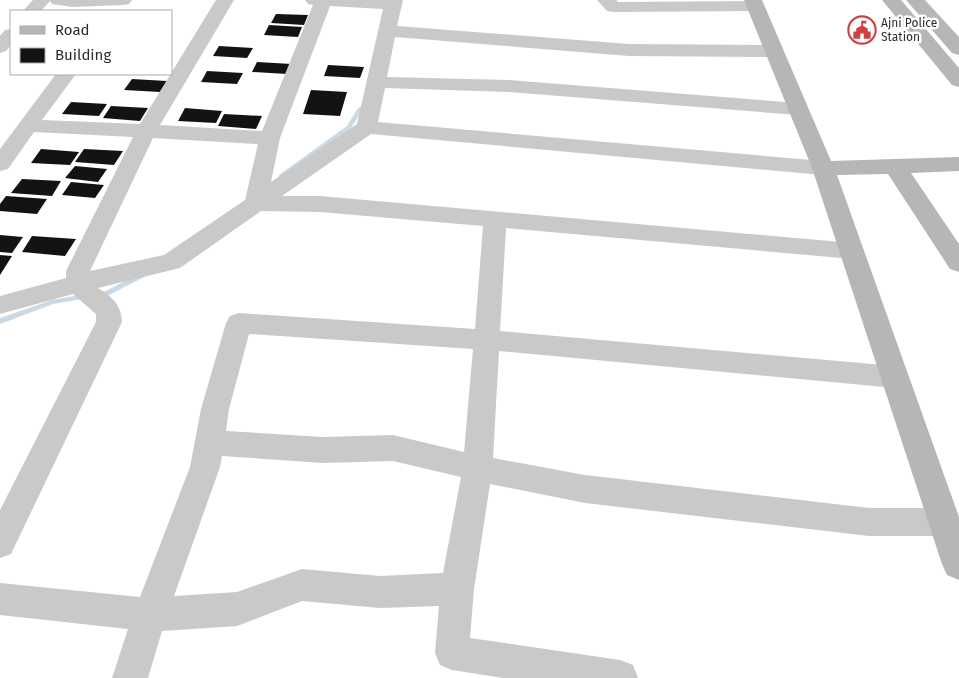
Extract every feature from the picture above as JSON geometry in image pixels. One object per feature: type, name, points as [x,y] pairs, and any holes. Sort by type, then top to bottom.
[{"type":"street","points":[[33,10],[42,0]]},
{"type":"street","points":[[58,0],[118,3]]},
{"type":"street","points":[[0,543],[109,322],[110,311],[79,283],[78,271],[146,131],[225,0]]},
{"type":"street","points":[[314,0],[389,2],[388,31],[367,127]]},
{"type":"street","points":[[256,203],[270,138],[324,0]]},
{"type":"street","points":[[606,0],[613,7],[754,3],[823,168],[959,564]]},
{"type":"street","points":[[891,0],[959,81]]},
{"type":"street","points":[[915,0],[959,49]]},
{"type":"street","points":[[388,31],[629,50],[774,51]]},
{"type":"street","points":[[0,47],[10,35]]},
{"type":"street","points":[[0,164],[65,75]]},
{"type":"street","points":[[377,82],[509,86],[798,109]]},
{"type":"street","points":[[28,126],[270,138]]},
{"type":"street","points":[[0,305],[79,283],[171,262],[367,127],[823,168],[895,168],[959,164]]},
{"type":"street","points":[[895,168],[959,263]]},
{"type":"street","points":[[256,203],[320,204],[852,251]]},
{"type":"street","points":[[495,220],[478,468],[457,589],[452,653],[620,678]]},
{"type":"street","points":[[130,678],[150,615],[205,467],[215,409],[239,323],[487,340],[895,377]]},
{"type":"street","points":[[210,443],[323,450],[393,448],[478,468],[585,489],[859,521],[944,522]]},
{"type":"street","points":[[0,599],[150,615],[237,609],[302,585],[380,592],[457,589]]},
{"type":"building","points":[[276,14],[308,15],[304,25],[271,23]]},
{"type":"building","points":[[269,25],[302,27],[298,37],[264,35]]},
{"type":"building","points":[[219,46],[253,48],[247,58],[213,56]]},
{"type":"building","points":[[257,62],[292,64],[287,74],[252,72]]},
{"type":"building","points":[[328,65],[364,67],[360,78],[324,76]]},
{"type":"building","points":[[207,71],[243,73],[237,84],[201,82]]},
{"type":"building","points":[[132,79],[167,81],[160,92],[124,90]]},
{"type":"building","points":[[311,90],[347,92],[340,116],[303,114]]},
{"type":"building","points":[[71,102],[107,104],[99,116],[62,114]]},
{"type":"building","points":[[111,106],[148,108],[140,121],[103,118]]},
{"type":"building","points":[[185,108],[222,111],[216,123],[178,121]]},
{"type":"building","points":[[224,114],[262,116],[256,129],[218,126]]},
{"type":"building","points":[[41,149],[79,152],[70,165],[31,163]]},
{"type":"building","points":[[84,149],[123,151],[114,165],[75,162]]},
{"type":"building","points":[[75,166],[107,169],[98,182],[65,178]]},
{"type":"building","points":[[22,179],[61,181],[52,196],[11,193]]},
{"type":"building","points":[[71,182],[104,185],[95,198],[62,195]]},
{"type":"building","points":[[6,196],[47,199],[37,214],[0,211],[0,204]]},
{"type":"building","points":[[0,235],[23,237],[12,253],[0,252]]},
{"type":"building","points":[[32,236],[76,239],[65,256],[22,252]]},
{"type":"building","points":[[0,255],[12,256],[0,275]]},
{"type":"waterway","points":[[281,176],[349,127],[360,109]]},
{"type":"waterway","points":[[96,295],[107,293],[146,273]]},
{"type":"waterway","points":[[0,321],[52,302],[86,296]]},
{"type":"place","name":"Ajni Police Station","points":[[862,30]]}]
